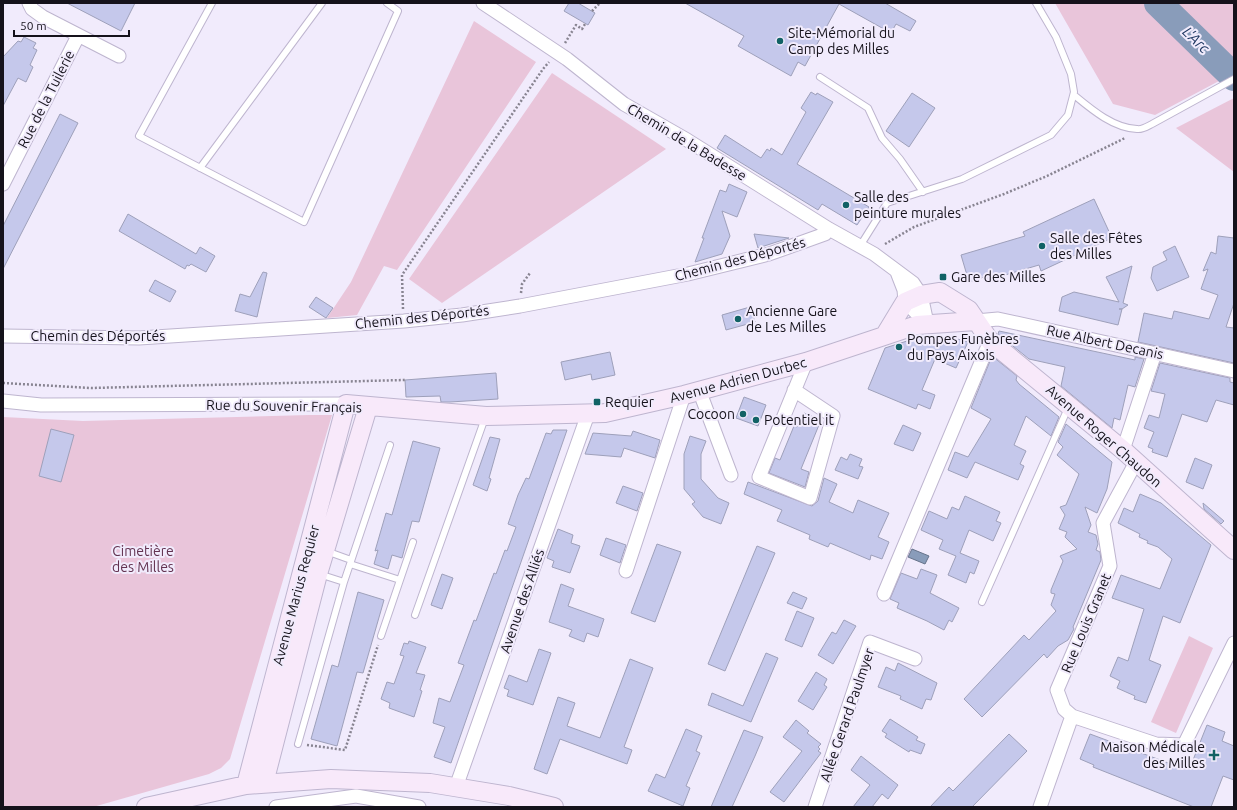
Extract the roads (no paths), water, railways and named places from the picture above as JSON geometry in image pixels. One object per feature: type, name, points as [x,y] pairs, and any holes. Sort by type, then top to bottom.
[{"type":"street","name":"Rue de la Tuilerie","points":[[29,3],[32,9],[43,17],[119,56]]},
{"type":"street","name":"Chemin de la Badesse","points":[[483,3],[558,54],[624,104],[687,140],[829,229],[865,249],[897,272],[904,290],[913,299],[927,323]]},
{"type":"street","name":"Rue de la Tuilerie","points":[[3,184],[78,36]]},
{"type":"street","name":"Chemin des Déportés","points":[[3,336],[139,338],[404,321],[520,306],[688,274],[769,254],[825,234],[829,229]]},
{"type":"street","name":"Avenue Roger Chaudon","points":[[913,299],[940,292],[970,310],[990,341],[1070,405],[1234,550]]},
{"type":"street","points":[[885,335],[913,299]]},
{"type":"street","name":"Rue Albert Decanis","points":[[976,321],[998,319],[1234,371]]},
{"type":"street","name":"Avenue Adrien Durbec","points":[[588,414],[605,413],[806,362],[885,335],[927,323],[976,321]]},
{"type":"street","points":[[884,594],[990,341]]},
{"type":"street","name":"Rue Louis Granet","points":[[1072,716],[1064,709],[1057,690],[1110,566],[1103,523],[1129,456],[1155,353]]},
{"type":"street","points":[[794,390],[833,416],[810,498],[758,477],[794,390],[806,362]]},
{"type":"street","points":[[691,392],[731,475]]},
{"type":"street","points":[[626,570],[691,392]]},
{"type":"street","name":"Rue du Souvenir Français","points":[[3,401],[41,405],[346,404],[486,416],[588,414]]},
{"type":"street","name":"Avenue Marius Requier","points":[[317,548],[346,404]]},
{"type":"street","name":"Avenue Marius Requier","points":[[246,785],[317,548],[368,407]]},
{"type":"street","name":"Avenue des Alliés","points":[[456,787],[588,414]]},
{"type":"street","name":"Avenue Marius Requier","points":[[264,783],[310,572]]},
{"type":"street","name":"Allée Gerard Paulmyer","points":[[815,807],[870,642],[915,659]]},
{"type":"street","points":[[1040,807],[1072,716],[1156,744],[1184,745],[1234,643]]},
{"type":"street","points":[[146,807],[246,785],[331,780],[380,780],[430,783],[456,787],[554,807]]},
{"type":"street","points":[[276,807],[356,796],[419,807]]},
{"type":"lane","points":[[212,3],[139,136],[304,222],[398,11],[387,3]]},
{"type":"lane","points":[[200,168],[322,3]]},
{"type":"lane","points":[[865,249],[887,203],[962,179],[1051,135],[1068,115],[1074,95],[1071,74],[1056,37],[1036,3]]},
{"type":"lane","points":[[820,77],[868,108],[882,138],[900,159],[923,192]]},
{"type":"lane","points":[[1074,95],[1092,110],[1112,121],[1139,130],[1234,79]]},
{"type":"lane","points":[[982,602],[1070,405]]},
{"type":"lane","points":[[415,615],[486,416]]},
{"type":"lane","points":[[298,744],[350,562],[390,445]]},
{"type":"lane","points":[[381,636],[412,542]]},
{"type":"lane","points":[[317,548],[400,580]]},
{"type":"lane","points":[[310,572],[344,582]]},
{"type":"water","points":[[912,549],[929,556],[925,564],[908,557]]},
{"type":"waterway","name":"L'Arc","points":[[1158,3],[1234,77]]},
{"type":"place","name":"Site-Mémorial du Camp des Milles","points":[[780,41]]},
{"type":"place","name":"Salle des peinture murales","points":[[846,205]]},
{"type":"place","name":"Salle des Fêtes des Milles","points":[[1042,246]]},
{"type":"place","name":"Gare des Milles","points":[[943,277]]},
{"type":"place","name":"Ancienne Gare de Les Milles","points":[[738,319]]},
{"type":"place","name":"Pompes Funèbres du Pays Aixois","points":[[899,347]]},
{"type":"place","name":"Requier","points":[[597,402]]},
{"type":"place","name":"Cocoon","points":[[743,414]]},
{"type":"place","name":"Potentiel it","points":[[756,420]]},
{"type":"place","name":"Maison Médicale des Milles","points":[[1214,755]]},
{"type":"park label","name":"Cimetière des Milles","points":[[143,560]]}]
